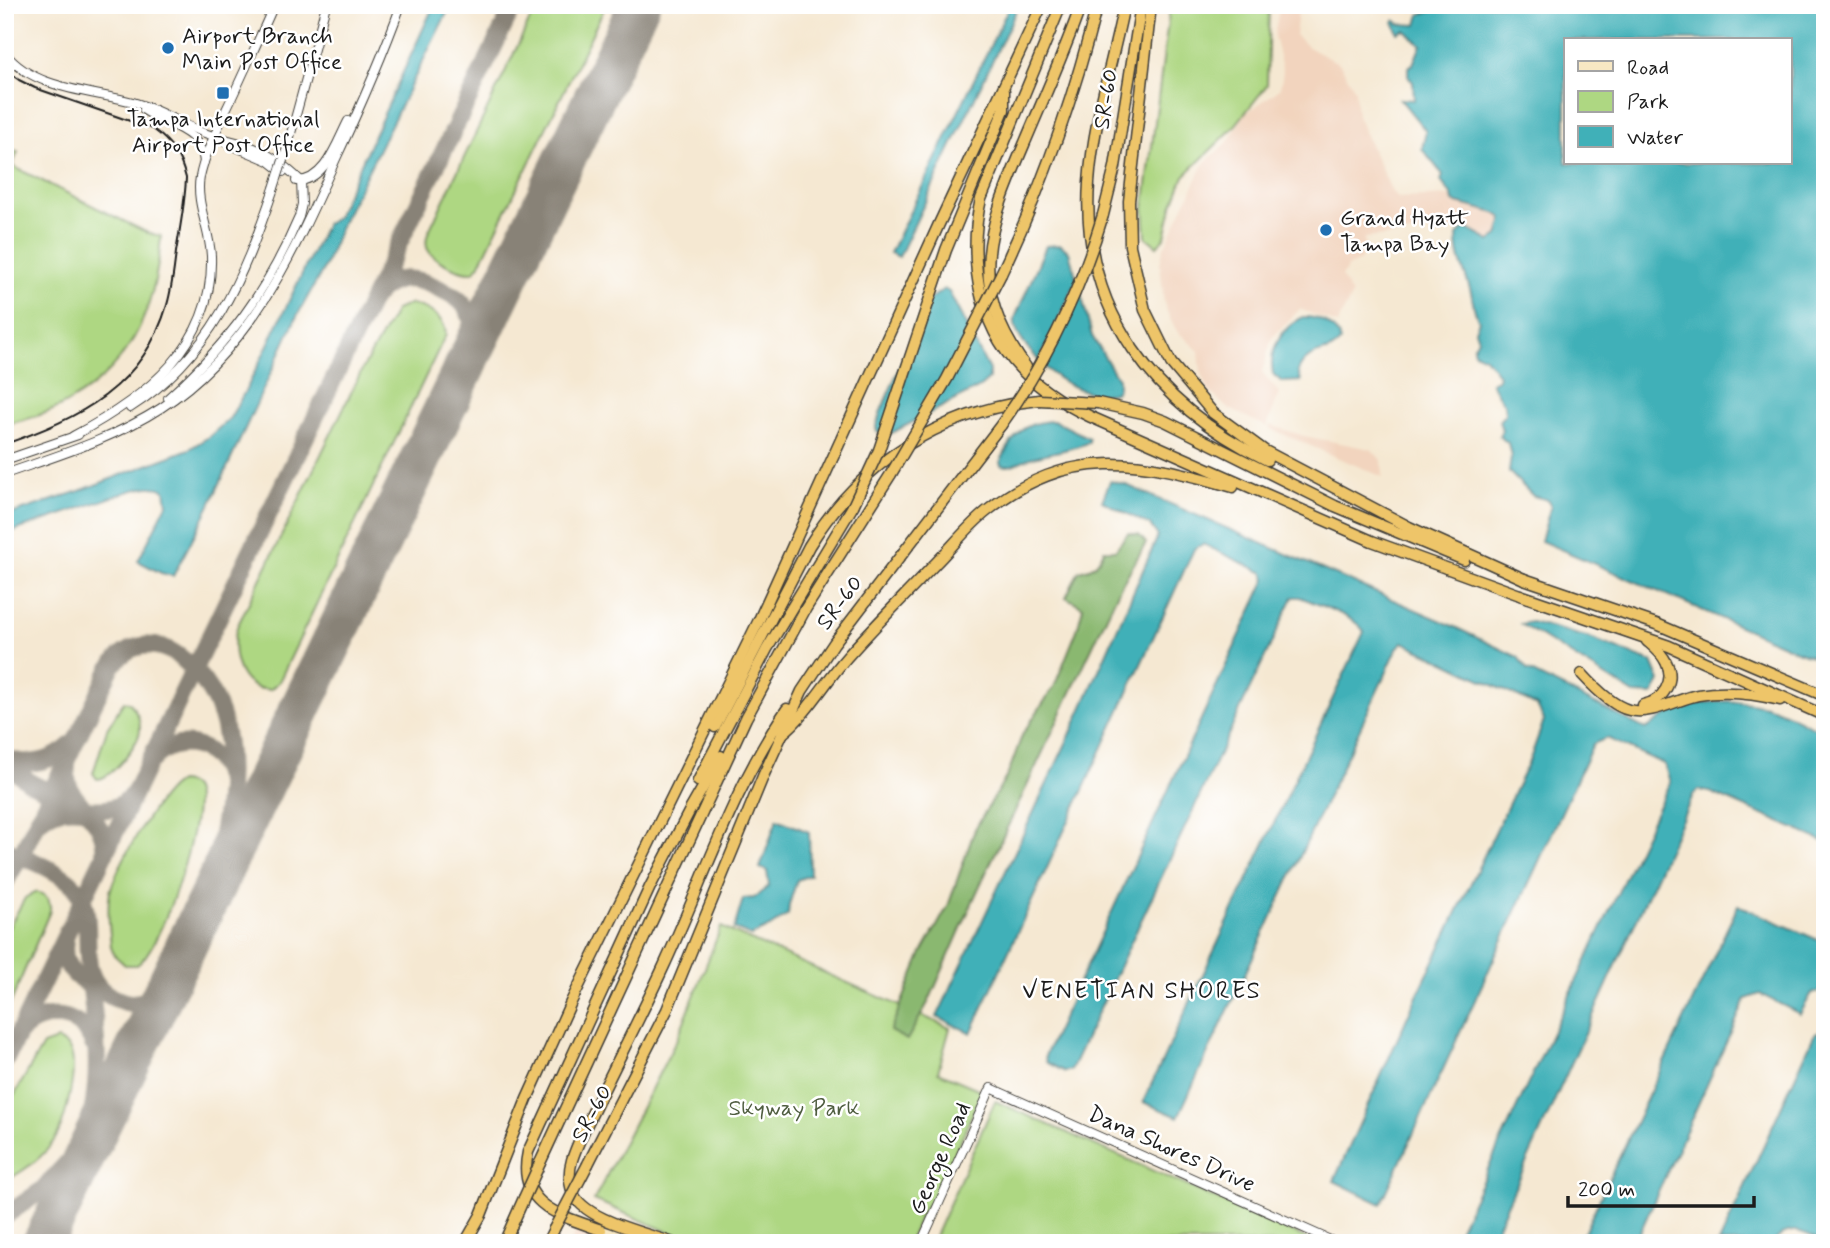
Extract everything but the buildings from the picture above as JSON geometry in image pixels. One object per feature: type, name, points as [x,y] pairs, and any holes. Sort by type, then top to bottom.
[{"type":"highway","points":[[473,1243],[481,1215],[527,1099],[571,1002],[759,620],[1042,5]]},
{"type":"highway","points":[[1061,5],[981,198],[975,228],[979,285],[992,330],[1018,368],[1043,397],[1354,534],[1639,635],[1820,713]]},
{"type":"highway","points":[[1043,397],[999,320],[989,279],[989,247],[1001,199],[1081,5]]},
{"type":"highway","name":"SR-60","points":[[503,1243],[746,718],[806,608],[891,474],[947,379],[1001,274],[1052,153],[1082,62],[1097,5]]},
{"type":"highway","points":[[1124,5],[1100,119],[1089,190],[1094,257],[1116,322],[1152,376],[1208,426],[1248,451],[1364,509]]},
{"type":"highway","name":"SR-60","points":[[547,1243],[667,1010],[780,736],[812,673],[1002,425],[1053,341],[1089,259],[1103,215],[1119,143],[1141,5]]},
{"type":"highway","points":[[1151,5],[1129,223],[1133,268],[1153,331],[1181,377],[1225,424],[1265,451],[1364,509],[1379,526],[1455,557],[1660,625],[1825,696]]},
{"type":"highway","points":[[650,887],[657,866],[742,695],[853,506],[879,450],[946,250],[1004,110],[1004,88]]},
{"type":"highway","points":[[684,776],[735,691],[809,546],[827,518],[855,485],[894,453],[941,425],[978,411],[1043,397],[1097,403],[1143,413],[1524,579]]},
{"type":"highway","points":[[780,736],[797,722],[851,652],[984,513],[1010,493],[1036,479],[1064,469],[1091,464],[1147,465],[1269,497]]},
{"type":"highway","points":[[1639,635],[1658,651],[1668,667],[1667,687],[1654,701],[1641,705],[1629,703],[1582,674],[1625,709],[1644,711],[1690,697],[1732,692],[1777,700],[1820,713]]},
{"type":"highway","points":[[673,1243],[597,1216],[586,1209],[572,1190],[572,1160],[664,966],[745,784],[769,736],[812,673]]},
{"type":"highway","points":[[601,1230],[542,1205],[530,1188],[526,1160],[533,1139],[650,887],[707,779],[746,718]]},
{"type":"highway","points":[[466,1243],[481,1215]]},
{"type":"main road","points":[[601,1230],[638,1243]]},
{"type":"street","points":[[74,436],[122,409],[141,394],[161,376],[191,337],[207,298],[210,277],[209,242],[198,185],[214,137],[274,5]]},
{"type":"street","points":[[5,460],[74,436],[145,399],[199,347],[229,301],[261,226],[287,148],[326,5]]},
{"type":"street","points":[[5,474],[111,436],[162,408],[200,379],[241,336],[290,257],[377,67],[401,5]]},
{"type":"street","points":[[5,53],[32,76],[133,102],[269,161],[290,178],[301,181],[311,179],[326,163],[377,67]]},
{"type":"street","points":[[133,102],[200,143],[204,163]]},
{"type":"street","points":[[136,423],[196,372],[241,321],[259,295],[293,231],[302,204],[301,181]]},
{"type":"street","name":"George Road","points":[[921,1243],[991,1088]]},
{"type":"street","name":"Dana Shores Drive","points":[[991,1088],[1337,1243]]},
{"type":"shaded area","points":[[1280,5],[1299,5],[1295,35],[1311,49],[1340,64],[1355,90],[1357,116],[1392,192],[1398,198],[1452,196],[1503,218],[1498,236],[1490,241],[1465,228],[1364,238],[1365,247],[1360,261],[1349,266],[1341,276],[1352,295],[1337,324],[1300,309],[1272,338],[1262,372],[1279,393],[1267,427],[1226,407],[1209,391],[1201,371],[1199,351],[1177,331],[1170,319],[1164,303],[1160,263],[1163,250],[1205,162],[1227,143],[1245,114],[1280,89],[1283,72],[1274,36]]},
{"type":"shaded area","points":[[1270,425],[1304,436],[1371,449],[1382,461],[1383,477],[1269,428]]},
{"type":"shaded area","points":[[579,1226],[627,1243],[570,1243]]},
{"type":"green space","points":[[537,5],[606,5],[479,266],[473,272],[462,271],[448,266],[431,254],[426,246],[427,235]]},
{"type":"green space","points":[[1170,5],[1269,5],[1267,85],[1234,127],[1184,176],[1172,207],[1165,237],[1157,246],[1146,237],[1144,208]]},
{"type":"green space","points":[[5,147],[18,152],[12,166],[148,233],[161,236],[153,290],[145,315],[120,358],[103,377],[82,394],[51,411],[5,425]]},
{"type":"green space","points":[[409,304],[434,313],[442,322],[446,334],[279,682],[271,689],[260,688],[251,684],[239,668],[234,647],[237,627],[363,368],[396,310]]},
{"type":"green space","points":[[1128,533],[1139,535],[1146,543],[1121,586],[976,894],[929,1001],[907,1040],[890,1031],[922,953],[948,906],[975,829],[1008,774],[1023,733],[1054,687],[1077,630],[1083,607],[1066,597],[1079,571],[1095,565],[1104,550],[1115,550]]},
{"type":"green space","points":[[124,701],[130,703],[138,715],[138,736],[130,752],[116,767],[97,779],[93,773],[107,729]]},
{"type":"green space","points":[[179,782],[189,784],[195,793],[196,808],[187,856],[158,935],[137,965],[125,965],[114,955],[111,947],[108,912],[110,892],[120,866],[139,832],[160,800]]},
{"type":"green space","points":[[35,892],[47,898],[50,911],[5,1016],[5,934],[25,898]]},
{"type":"green space","name":"Skyway Park","points":[[721,927],[950,1028],[938,1072],[983,1091],[932,1203],[924,1208],[908,1243],[694,1243],[594,1200],[678,1037]]},
{"type":"green space","points":[[57,1040],[70,1050],[73,1069],[63,1121],[55,1139],[45,1152],[5,1181],[5,1111],[43,1045]]},
{"type":"green space","points":[[995,1101],[1317,1243],[932,1243]]},
{"type":"water","points":[[434,5],[451,5],[343,221],[325,266],[297,316],[209,507],[173,576],[138,561],[167,504],[165,490],[161,488],[148,487],[130,491],[5,534],[5,516],[189,449],[210,436],[230,418],[326,224],[336,218]]},
{"type":"water","points":[[1010,5],[1019,5],[899,257],[890,253]]},
{"type":"water","points":[[1425,5],[1440,9],[1446,5],[1825,5],[1825,659],[1804,654],[1541,541],[1551,505],[1549,500],[1533,496],[1509,472],[1511,457],[1508,443],[1499,436],[1502,430],[1499,421],[1505,414],[1505,406],[1491,383],[1497,380],[1499,375],[1485,357],[1474,352],[1473,348],[1478,339],[1475,330],[1479,321],[1458,251],[1457,235],[1466,228],[1490,241],[1498,236],[1503,218],[1495,213],[1453,202],[1452,196],[1441,181],[1443,175],[1422,149],[1426,131],[1400,99],[1414,100],[1413,82],[1408,76],[1408,67],[1413,64],[1421,45],[1405,30],[1398,33],[1393,22],[1395,20],[1400,24],[1417,25],[1420,14],[1430,12],[1431,8]]},
{"type":"water","points":[[1061,245],[1069,252],[1077,280],[1039,361],[1016,330],[1015,318],[1046,246]]},
{"type":"water","points":[[944,289],[949,292],[989,370],[989,379],[980,387],[886,436],[877,431],[880,413],[928,301]]},
{"type":"water","points":[[1080,290],[1092,336],[1118,379],[1115,392],[1096,393],[1076,388],[1044,366]]},
{"type":"water","points":[[1303,317],[1326,323],[1335,331],[1340,342],[1302,363],[1298,371],[1301,381],[1282,382],[1273,374],[1274,348],[1288,327]]},
{"type":"water","points":[[1055,421],[1089,438],[1089,442],[1012,465],[1001,465],[1000,462],[1021,431],[1034,424]]},
{"type":"water","points":[[1110,481],[1124,484],[1442,621],[1518,657],[1527,670],[1645,729],[1680,709],[1721,701],[1749,703],[1775,709],[1825,733],[1825,842],[1710,792],[1698,790],[1693,795],[1490,1243],[1453,1243],[1670,782],[1664,764],[1607,738],[1593,744],[1381,1204],[1334,1181],[1410,1011],[1530,759],[1544,720],[1537,706],[1403,642],[1398,647],[1178,1117],[1143,1102],[1364,632],[1345,616],[1300,597],[1293,597],[1071,1070],[1065,1072],[1046,1062],[1045,1056],[1266,579],[1264,573],[1203,544],[1194,549],[971,1033],[937,1017],[1077,720],[1158,536],[1150,525],[1102,501]]},
{"type":"water","points":[[1531,622],[1590,638],[1652,662],[1660,681],[1653,695],[1634,694],[1521,624]]},
{"type":"water","points":[[777,819],[809,832],[810,875],[797,880],[788,915],[751,936],[734,929],[743,899],[754,898],[769,886],[767,871],[760,868]]},
{"type":"water","points":[[1738,905],[1825,943],[1825,990],[1812,993],[1800,1014],[1760,994],[1746,999],[1635,1243],[1579,1243]]},
{"type":"water","points":[[1825,1029],[1825,1125],[1820,1145],[1825,1164],[1825,1243],[1804,1233],[1792,1231],[1773,1243],[1719,1243],[1815,1033]]},
{"type":"taxiway","points":[[5,1061],[514,5]]},
{"type":"taxiway","points":[[376,295],[391,283],[406,279],[423,282],[453,295],[464,304],[471,318],[470,356]]},
{"type":"taxiway","points":[[5,849],[14,853],[24,857],[55,872],[78,891],[87,918],[89,963],[99,988],[112,997],[129,1003],[143,1002],[159,992],[170,976],[209,885],[226,808],[229,769],[225,733],[214,699],[195,671],[172,652],[149,645],[130,650],[115,662],[25,847],[22,853],[18,859],[5,883]]},
{"type":"taxiway","points":[[5,758],[23,762],[41,761],[57,755],[72,744]]},
{"type":"taxiway","points":[[152,760],[172,746],[194,746],[214,756],[226,777]]},
{"type":"taxiway","points":[[5,763],[31,783],[62,798]]},
{"type":"taxiway","points":[[67,765],[67,779],[71,791],[99,828],[104,840],[104,854]]},
{"type":"taxiway","points":[[38,823],[61,809],[109,809],[132,795]]},
{"type":"taxiway","points":[[65,940],[65,957],[71,971],[98,990]]},
{"type":"taxiway","points":[[42,1243],[76,1166],[94,1106],[97,1058],[90,977]]},
{"type":"taxiway","points":[[20,1032],[39,1019],[61,1017],[80,1025],[93,1044]]},
{"type":"taxiway","points":[[5,1216],[42,1190],[76,1153]]},
{"type":"runway","points":[[43,1243],[639,5]]},
{"type":"tram line","points":[[5,70],[35,88],[153,129],[174,150],[186,178],[169,299],[156,333],[142,358],[105,396],[83,410],[59,423],[5,444]]},
{"type":"place","name":"Airport Branch Main Post Office","points":[[168,48]]},
{"type":"place","name":"Tampa International Airport Post Office","points":[[223,93]]},
{"type":"place","name":"Grand Hyatt Tampa Bay","points":[[1326,230]]},
{"type":"district","name":"VENETIAN SHORES","points":[[1142,990]]}]
